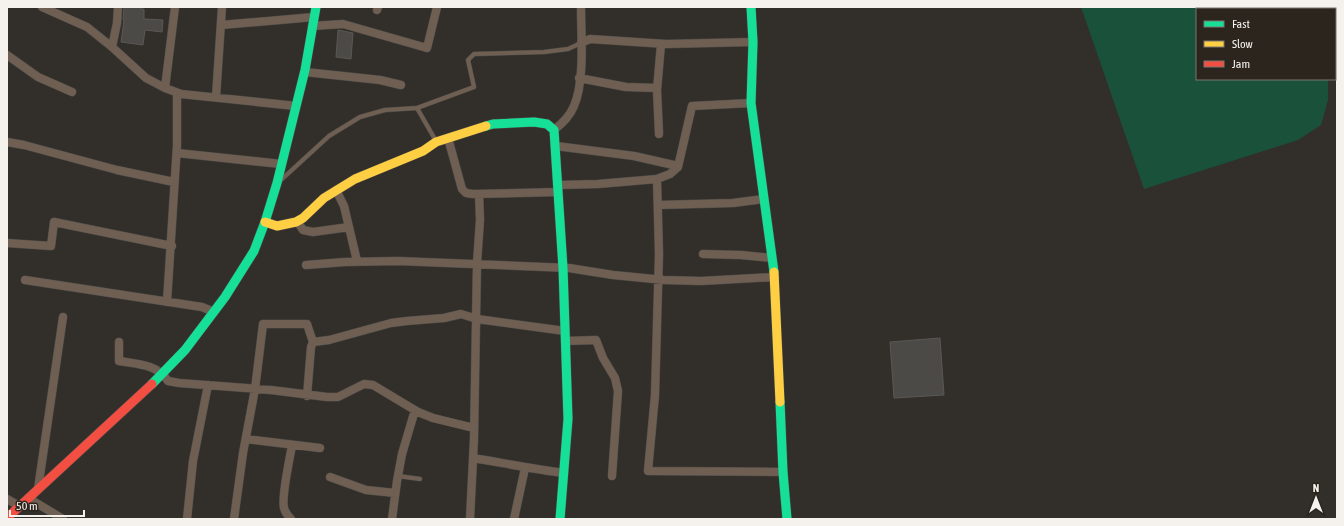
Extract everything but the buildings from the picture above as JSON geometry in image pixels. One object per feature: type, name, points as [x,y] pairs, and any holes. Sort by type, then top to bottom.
[{"type":"street","points":[[42,7],[87,27],[112,47],[146,78],[177,93],[296,106]]},
{"type":"street","points":[[112,47],[117,23],[118,7]]},
{"type":"street","points":[[165,88],[175,7]]},
{"type":"street","points":[[216,97],[222,7]]},
{"type":"street","points":[[7,518],[109,426],[163,374],[185,350],[214,312],[254,251],[265,222],[282,164],[305,72],[316,7]]},
{"type":"street","points":[[221,25],[313,22],[343,24],[427,48],[437,7]]},
{"type":"street","points":[[554,130],[565,121],[574,106],[579,88],[581,7]]},
{"type":"street","points":[[751,7],[751,103],[775,277],[783,472],[787,519]]},
{"type":"street","points":[[581,43],[590,39],[661,44],[752,42]]},
{"type":"street","points":[[659,134],[657,88],[661,44]]},
{"type":"street","points":[[7,55],[38,77],[72,92]]},
{"type":"street","points":[[305,72],[380,80],[401,85]]},
{"type":"street","points":[[580,78],[626,87],[657,88]]},
{"type":"street","points":[[167,302],[172,246],[174,182],[177,153],[177,93]]},
{"type":"street","points":[[448,138],[462,189],[466,193],[478,194],[657,179],[670,174],[678,166],[692,106],[751,103]]},
{"type":"street","points":[[265,222],[277,226],[297,221],[303,218],[324,198],[355,179],[423,151],[436,142],[448,138],[493,124],[534,122],[548,124],[554,130],[563,268],[568,419],[560,519]]},
{"type":"street","points":[[7,142],[24,145],[117,170],[174,182]]},
{"type":"street","points":[[556,146],[634,156],[678,166]]},
{"type":"street","points":[[177,153],[282,164]]},
{"type":"street","points":[[657,179],[659,280],[655,395],[648,471],[783,472]]},
{"type":"street","points":[[336,190],[344,206],[357,262]]},
{"type":"street","points":[[470,519],[477,319],[477,263],[480,220],[478,194]]},
{"type":"street","points":[[658,205],[732,203],[764,199]]},
{"type":"street","points":[[297,221],[303,230],[313,232],[349,227]]},
{"type":"street","points":[[7,243],[51,246],[54,222],[172,246]]},
{"type":"street","points":[[703,254],[741,255],[772,258]]},
{"type":"street","points":[[306,265],[398,261],[477,263],[563,268],[613,276],[659,280],[701,281],[775,277]]},
{"type":"street","points":[[26,280],[202,307],[214,312]]},
{"type":"street","points":[[313,342],[329,340],[370,328],[407,321],[444,318],[461,314],[477,319],[565,331]]},
{"type":"street","points":[[38,489],[63,317]]},
{"type":"street","points":[[234,519],[255,389],[263,324],[308,324],[313,342],[311,347],[307,396]]},
{"type":"street","points":[[565,341],[596,340],[603,358],[615,378],[618,391],[612,476]]},
{"type":"street","points":[[119,342],[119,361],[152,367],[163,374],[168,381],[255,389],[307,396],[338,397],[364,384],[373,385],[415,410],[433,418],[474,428]]},
{"type":"street","points":[[187,519],[193,461],[208,385]]},
{"type":"street","points":[[392,519],[402,454],[415,410]]},
{"type":"street","points":[[246,438],[320,448]]},
{"type":"street","points":[[291,519],[284,508],[283,499],[292,445]]},
{"type":"street","points":[[473,458],[506,463],[524,468],[564,473]]},
{"type":"street","points":[[514,519],[524,468]]},
{"type":"street","points":[[330,477],[366,490],[395,493]]},
{"type":"street","points":[[28,498],[63,519]]},
{"type":"street","points":[[7,499],[19,506]]},
{"type":"lane","points":[[277,183],[329,136],[360,117],[385,110],[417,108],[474,87],[468,60],[474,54],[544,52],[568,49],[581,43]]},
{"type":"lane","points":[[417,108],[436,142]]},
{"type":"lane","points":[[398,476],[420,479]]},
{"type":"green space","points":[[1081,7],[1306,7],[1196,8],[1196,80],[1328,80],[1328,100],[1321,125],[1298,140],[1144,189]]},
{"type":"traffic: fast","points":[[152,384],[185,350],[225,297],[254,251],[277,183],[305,70],[316,7]]},
{"type":"traffic: fast","points":[[751,7],[753,42],[751,103],[774,272]]},
{"type":"traffic: fast","points":[[486,126],[493,124],[534,122],[547,124],[554,130],[563,268],[568,419],[560,519]]},
{"type":"traffic: fast","points":[[780,402],[787,519]]},
{"type":"traffic: slow","points":[[265,222],[277,226],[296,222],[303,218],[324,198],[355,179],[423,151],[436,142],[486,126]]},
{"type":"traffic: slow","points":[[774,272],[780,402]]},
{"type":"traffic: jam","points":[[7,518],[152,384]]}]
